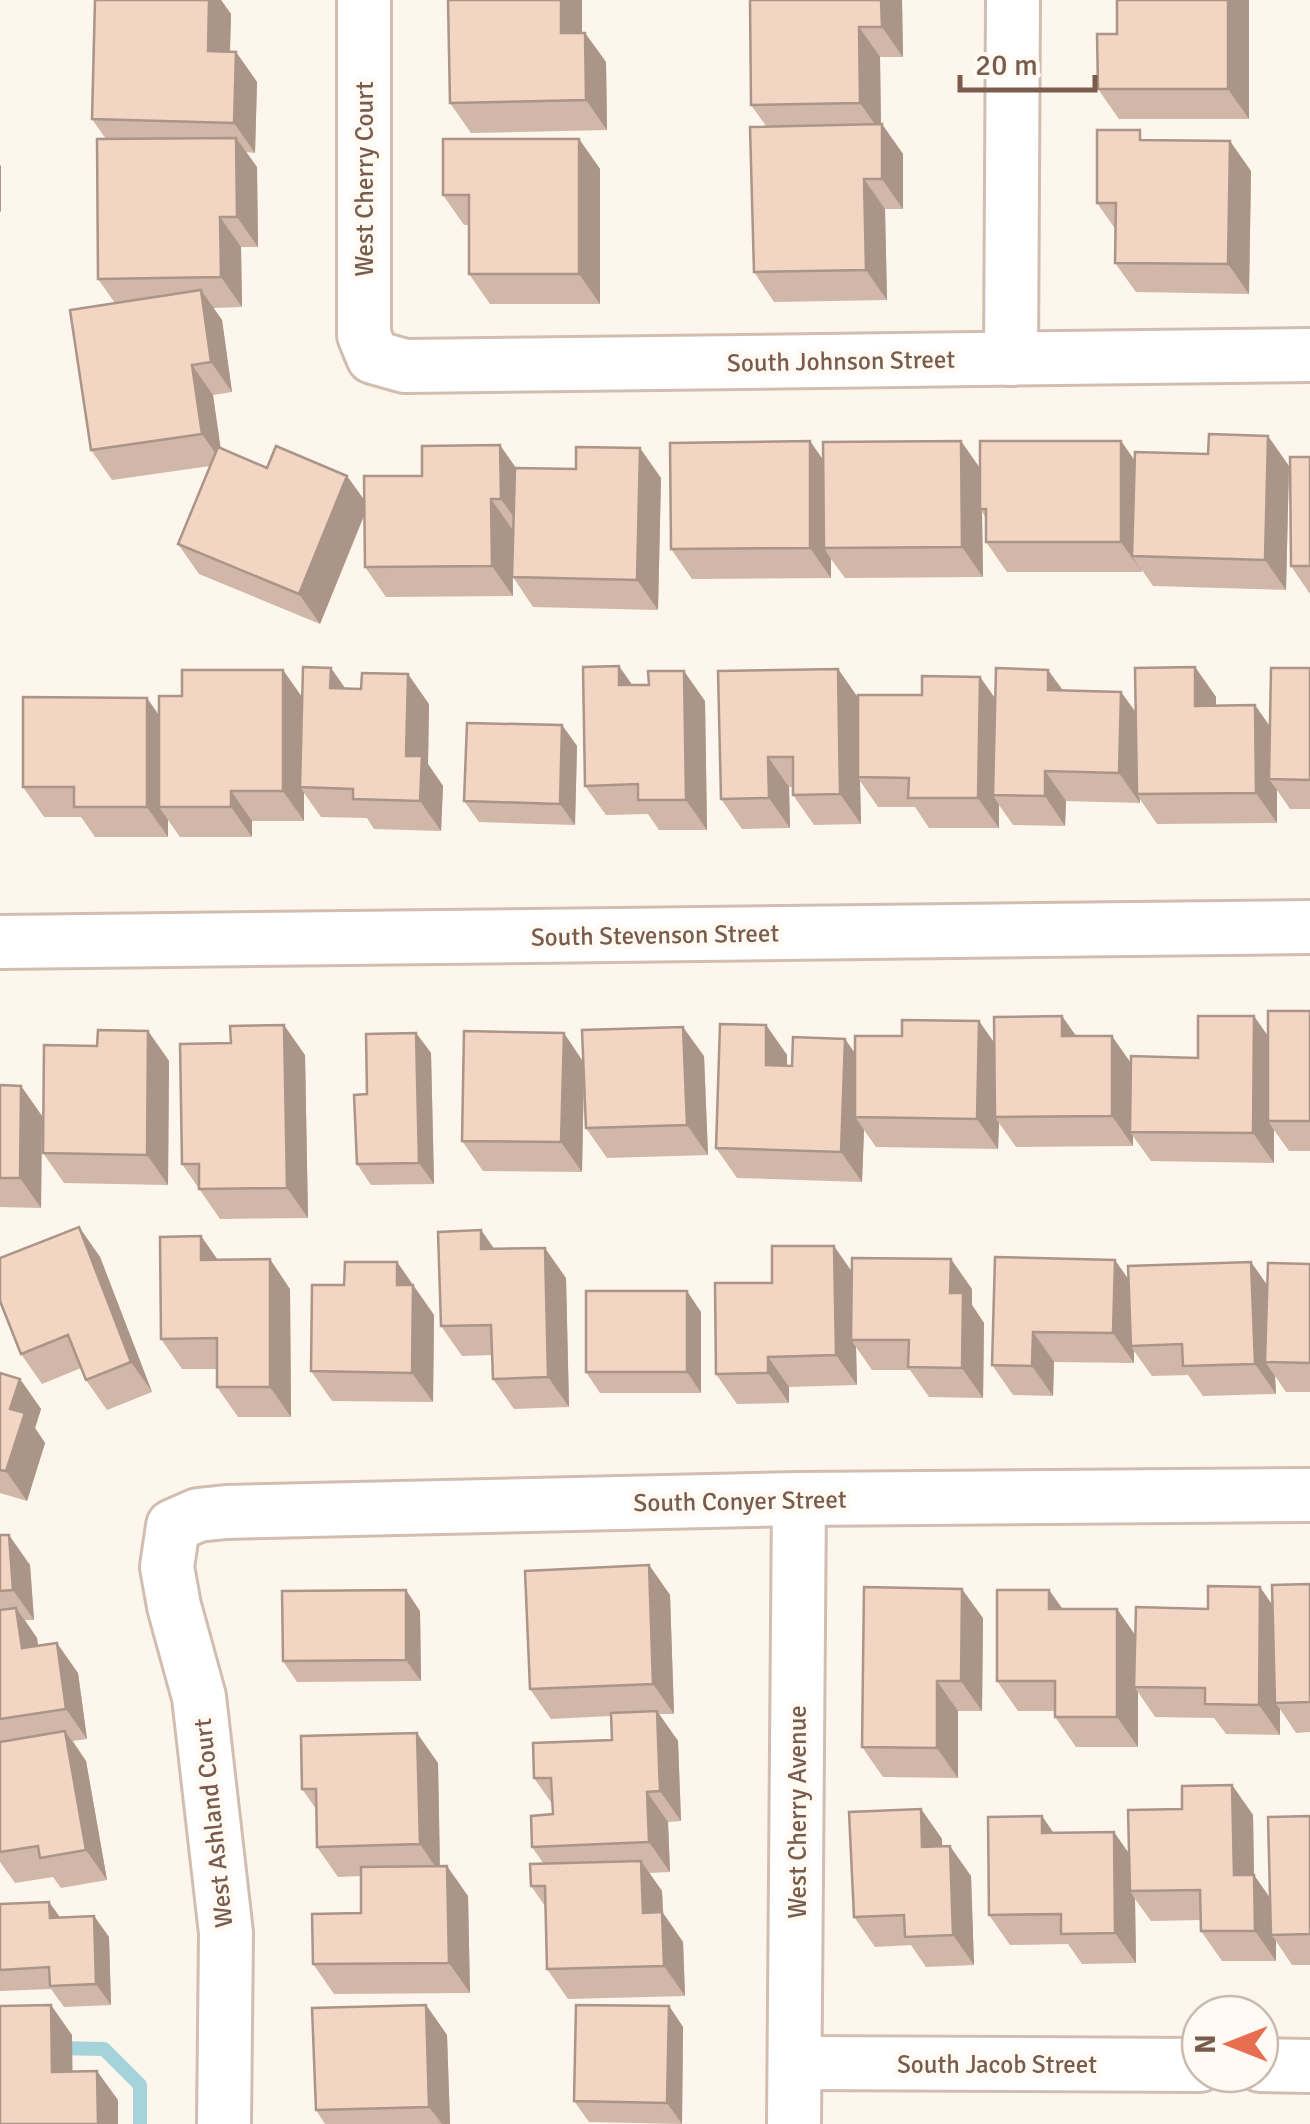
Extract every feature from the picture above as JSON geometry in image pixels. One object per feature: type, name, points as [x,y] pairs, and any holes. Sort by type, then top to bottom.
[{"type":"street","name":"West Cherry Court","points":[[364,0],[364,335],[373,356]]},
{"type":"street","points":[[1011,359],[1013,0]]},
{"type":"street","name":"South Johnson Street","points":[[373,356],[405,366],[1310,355]]},
{"type":"street","name":"South Stevenson Street","points":[[0,942],[1310,928]]},
{"type":"street","name":"South Conyer Street","points":[[173,1526],[198,1515],[226,1512],[1310,1494]]},
{"type":"street","name":"West Cherry Avenue","points":[[794,2124],[798,1500]]},
{"type":"street","name":"West Ashland Court","points":[[173,1526],[167,1566],[199,1697],[226,1933],[224,2124]]},
{"type":"street","name":"South Jacob Street","points":[[795,2063],[1180,2065]]},
{"type":"street","points":[[1280,2065],[1310,2066]]},
{"type":"building","points":[[95,0],[209,0],[208,51],[236,52],[234,123],[92,119]]},
{"type":"building","points":[[448,0],[561,0],[561,33],[585,33],[586,100],[450,103]]},
{"type":"building","points":[[750,0],[881,0],[882,27],[859,27],[860,103],[751,105]]},
{"type":"building","points":[[1117,0],[1228,0],[1228,89],[1098,89],[1097,34],[1117,34]]},
{"type":"building","points":[[882,124],[882,179],[864,179],[866,270],[754,272],[750,127]]},
{"type":"building","points":[[1097,130],[1140,130],[1140,140],[1230,141],[1228,264],[1115,263],[1116,203],[1097,203]]},
{"type":"building","points":[[236,138],[237,217],[220,217],[221,277],[98,279],[97,139]]},
{"type":"building","points":[[443,139],[579,139],[579,274],[469,274],[469,195],[443,195]]},
{"type":"building","points":[[201,290],[211,362],[192,365],[202,434],[91,450],[70,310]]},
{"type":"building","points":[[1209,434],[1268,436],[1265,560],[1132,556],[1135,452],[1208,454]]},
{"type":"building","points":[[810,441],[810,548],[671,549],[670,443]]},
{"type":"building","points":[[961,441],[962,547],[824,548],[823,442]]},
{"type":"building","points":[[980,441],[1121,441],[1121,542],[986,542],[986,509],[980,509]]},
{"type":"building","points":[[500,445],[501,499],[491,499],[492,566],[365,567],[364,476],[422,476],[422,446]]},
{"type":"building","points":[[276,446],[347,476],[299,594],[178,544],[218,447],[267,468]]},
{"type":"building","points":[[576,447],[640,448],[637,580],[512,577],[515,468],[576,469]]},
{"type":"building","points":[[1290,457],[1310,457],[1310,566],[1291,566]]},
{"type":"building","points":[[619,666],[619,685],[649,685],[648,671],[684,671],[686,800],[638,800],[638,784],[585,786],[583,667]]},
{"type":"building","points":[[303,667],[331,668],[330,688],[361,689],[362,673],[408,674],[406,756],[422,756],[420,801],[353,799],[353,789],[300,787]]},
{"type":"building","points":[[1195,667],[1195,706],[1255,705],[1256,793],[1137,794],[1135,668]]},
{"type":"building","points":[[996,668],[1048,670],[1048,690],[1121,692],[1119,773],[1045,771],[1045,796],[993,795]]},
{"type":"building","points":[[1271,668],[1310,668],[1310,780],[1269,779]]},
{"type":"building","points":[[838,669],[840,794],[793,795],[793,757],[768,757],[769,798],[721,799],[718,671]]},
{"type":"building","points":[[182,670],[283,670],[283,791],[231,791],[231,807],[159,807],[159,696],[182,696]]},
{"type":"building","points":[[922,676],[980,677],[978,798],[908,798],[909,778],[858,777],[858,695],[922,695]]},
{"type":"building","points":[[23,697],[147,698],[147,807],[74,807],[74,787],[23,787]]},
{"type":"building","points":[[467,723],[562,725],[560,804],[464,801]]},
{"type":"building","points":[[1268,1011],[1310,1011],[1310,1121],[1268,1121]]},
{"type":"building","points":[[1062,1016],[1062,1036],[1112,1036],[1112,1116],[995,1117],[994,1017]]},
{"type":"building","points":[[1198,1016],[1254,1016],[1253,1133],[1130,1132],[1131,1056],[1198,1058]]},
{"type":"building","points":[[902,1020],[979,1021],[977,1119],[855,1117],[855,1036],[902,1036]]},
{"type":"building","points":[[720,1024],[766,1025],[766,1065],[792,1066],[793,1037],[845,1039],[841,1152],[716,1148]]},
{"type":"building","points":[[284,1025],[287,1188],[199,1189],[199,1164],[182,1164],[180,1044],[231,1043],[230,1026]]},
{"type":"building","points":[[683,1027],[687,1125],[586,1128],[582,1030]]},
{"type":"building","points":[[98,1030],[148,1031],[147,1155],[43,1153],[44,1045],[97,1046]]},
{"type":"building","points":[[464,1031],[564,1033],[561,1142],[462,1141]]},
{"type":"building","points":[[416,1033],[419,1163],[357,1164],[354,1095],[367,1094],[366,1034]]},
{"type":"building","points":[[0,1085],[21,1086],[20,1178],[0,1178]]},
{"type":"building","points":[[79,1227],[131,1362],[86,1380],[68,1335],[21,1354],[0,1301],[0,1258]]},
{"type":"building","points":[[481,1230],[481,1249],[545,1248],[548,1377],[493,1379],[491,1325],[441,1326],[438,1232]]},
{"type":"building","points":[[201,1236],[201,1260],[270,1259],[270,1387],[217,1387],[217,1338],[161,1339],[160,1237]]},
{"type":"building","points":[[772,1246],[834,1246],[836,1355],[768,1357],[768,1373],[716,1374],[715,1283],[772,1283]]},
{"type":"building","points":[[995,1257],[1115,1260],[1113,1333],[1033,1332],[1032,1366],[992,1365]]},
{"type":"building","points":[[852,1258],[951,1259],[950,1293],[963,1293],[962,1368],[908,1367],[909,1340],[851,1340]]},
{"type":"building","points":[[345,1262],[397,1262],[397,1285],[413,1285],[412,1373],[311,1371],[312,1285],[344,1285]]},
{"type":"building","points":[[1251,1262],[1255,1364],[1183,1366],[1182,1344],[1131,1346],[1128,1266]]},
{"type":"building","points":[[1268,1263],[1310,1264],[1310,1363],[1265,1362]]},
{"type":"building","points":[[586,1291],[687,1291],[687,1372],[586,1372]]},
{"type":"building","points":[[0,1373],[20,1379],[10,1409],[25,1413],[6,1471],[0,1470]]},
{"type":"building","points":[[0,1535],[9,1535],[13,1590],[0,1591]]},
{"type":"building","points":[[649,1565],[653,1684],[530,1689],[525,1571]]},
{"type":"building","points":[[1310,1584],[1310,1702],[1275,1703],[1272,1585]]},
{"type":"building","points":[[1208,1586],[1260,1587],[1259,1705],[1205,1704],[1205,1688],[1134,1687],[1136,1607],[1208,1609]]},
{"type":"building","points":[[864,1587],[962,1589],[961,1681],[937,1681],[937,1748],[862,1747]]},
{"type":"building","points":[[406,1590],[406,1660],[283,1661],[282,1591]]},
{"type":"building","points":[[997,1590],[1049,1590],[1049,1609],[1117,1609],[1117,1717],[1055,1717],[1055,1681],[997,1681]]},
{"type":"building","points":[[16,1608],[22,1648],[57,1643],[66,1709],[0,1719],[0,1610]]},
{"type":"building","points":[[657,1711],[660,1791],[647,1792],[649,1842],[532,1847],[531,1816],[553,1814],[551,1778],[534,1778],[533,1743],[612,1740],[611,1713]]},
{"type":"building","points":[[65,1731],[86,1850],[40,1858],[38,1846],[0,1852],[0,1742]]},
{"type":"building","points":[[417,1733],[420,1844],[317,1847],[316,1789],[302,1789],[301,1736]]},
{"type":"building","points":[[1232,1785],[1234,1875],[1254,1875],[1255,1931],[1201,1931],[1200,1890],[1130,1891],[1128,1810],[1182,1809],[1182,1786]]},
{"type":"building","points":[[921,1809],[922,1847],[950,1846],[953,1935],[905,1937],[904,1915],[854,1917],[849,1812]]},
{"type":"building","points":[[1042,1816],[1042,1833],[1114,1832],[1115,1933],[1061,1934],[1061,1914],[989,1915],[988,1817]]},
{"type":"building","points":[[1310,1816],[1310,1934],[1271,1935],[1268,1817]]},
{"type":"building","points":[[641,1861],[643,1913],[662,1912],[664,1966],[547,1969],[545,1886],[531,1886],[530,1864]]},
{"type":"building","points":[[447,1866],[449,1963],[313,1964],[312,1914],[361,1913],[361,1867]]},
{"type":"building","points":[[49,1902],[50,1918],[94,1916],[96,1984],[50,1986],[49,1967],[0,1970],[0,1904]]},
{"type":"building","points":[[51,2005],[52,2072],[97,2071],[98,2124],[0,2124],[0,2006]]},
{"type":"building","points":[[426,2005],[429,2107],[316,2110],[312,2008]]},
{"type":"building","points":[[576,2005],[669,2006],[667,2103],[574,2101]]},
{"type":"waterway","points":[[56,2048],[104,2049],[140,2085],[140,2124]]}]
